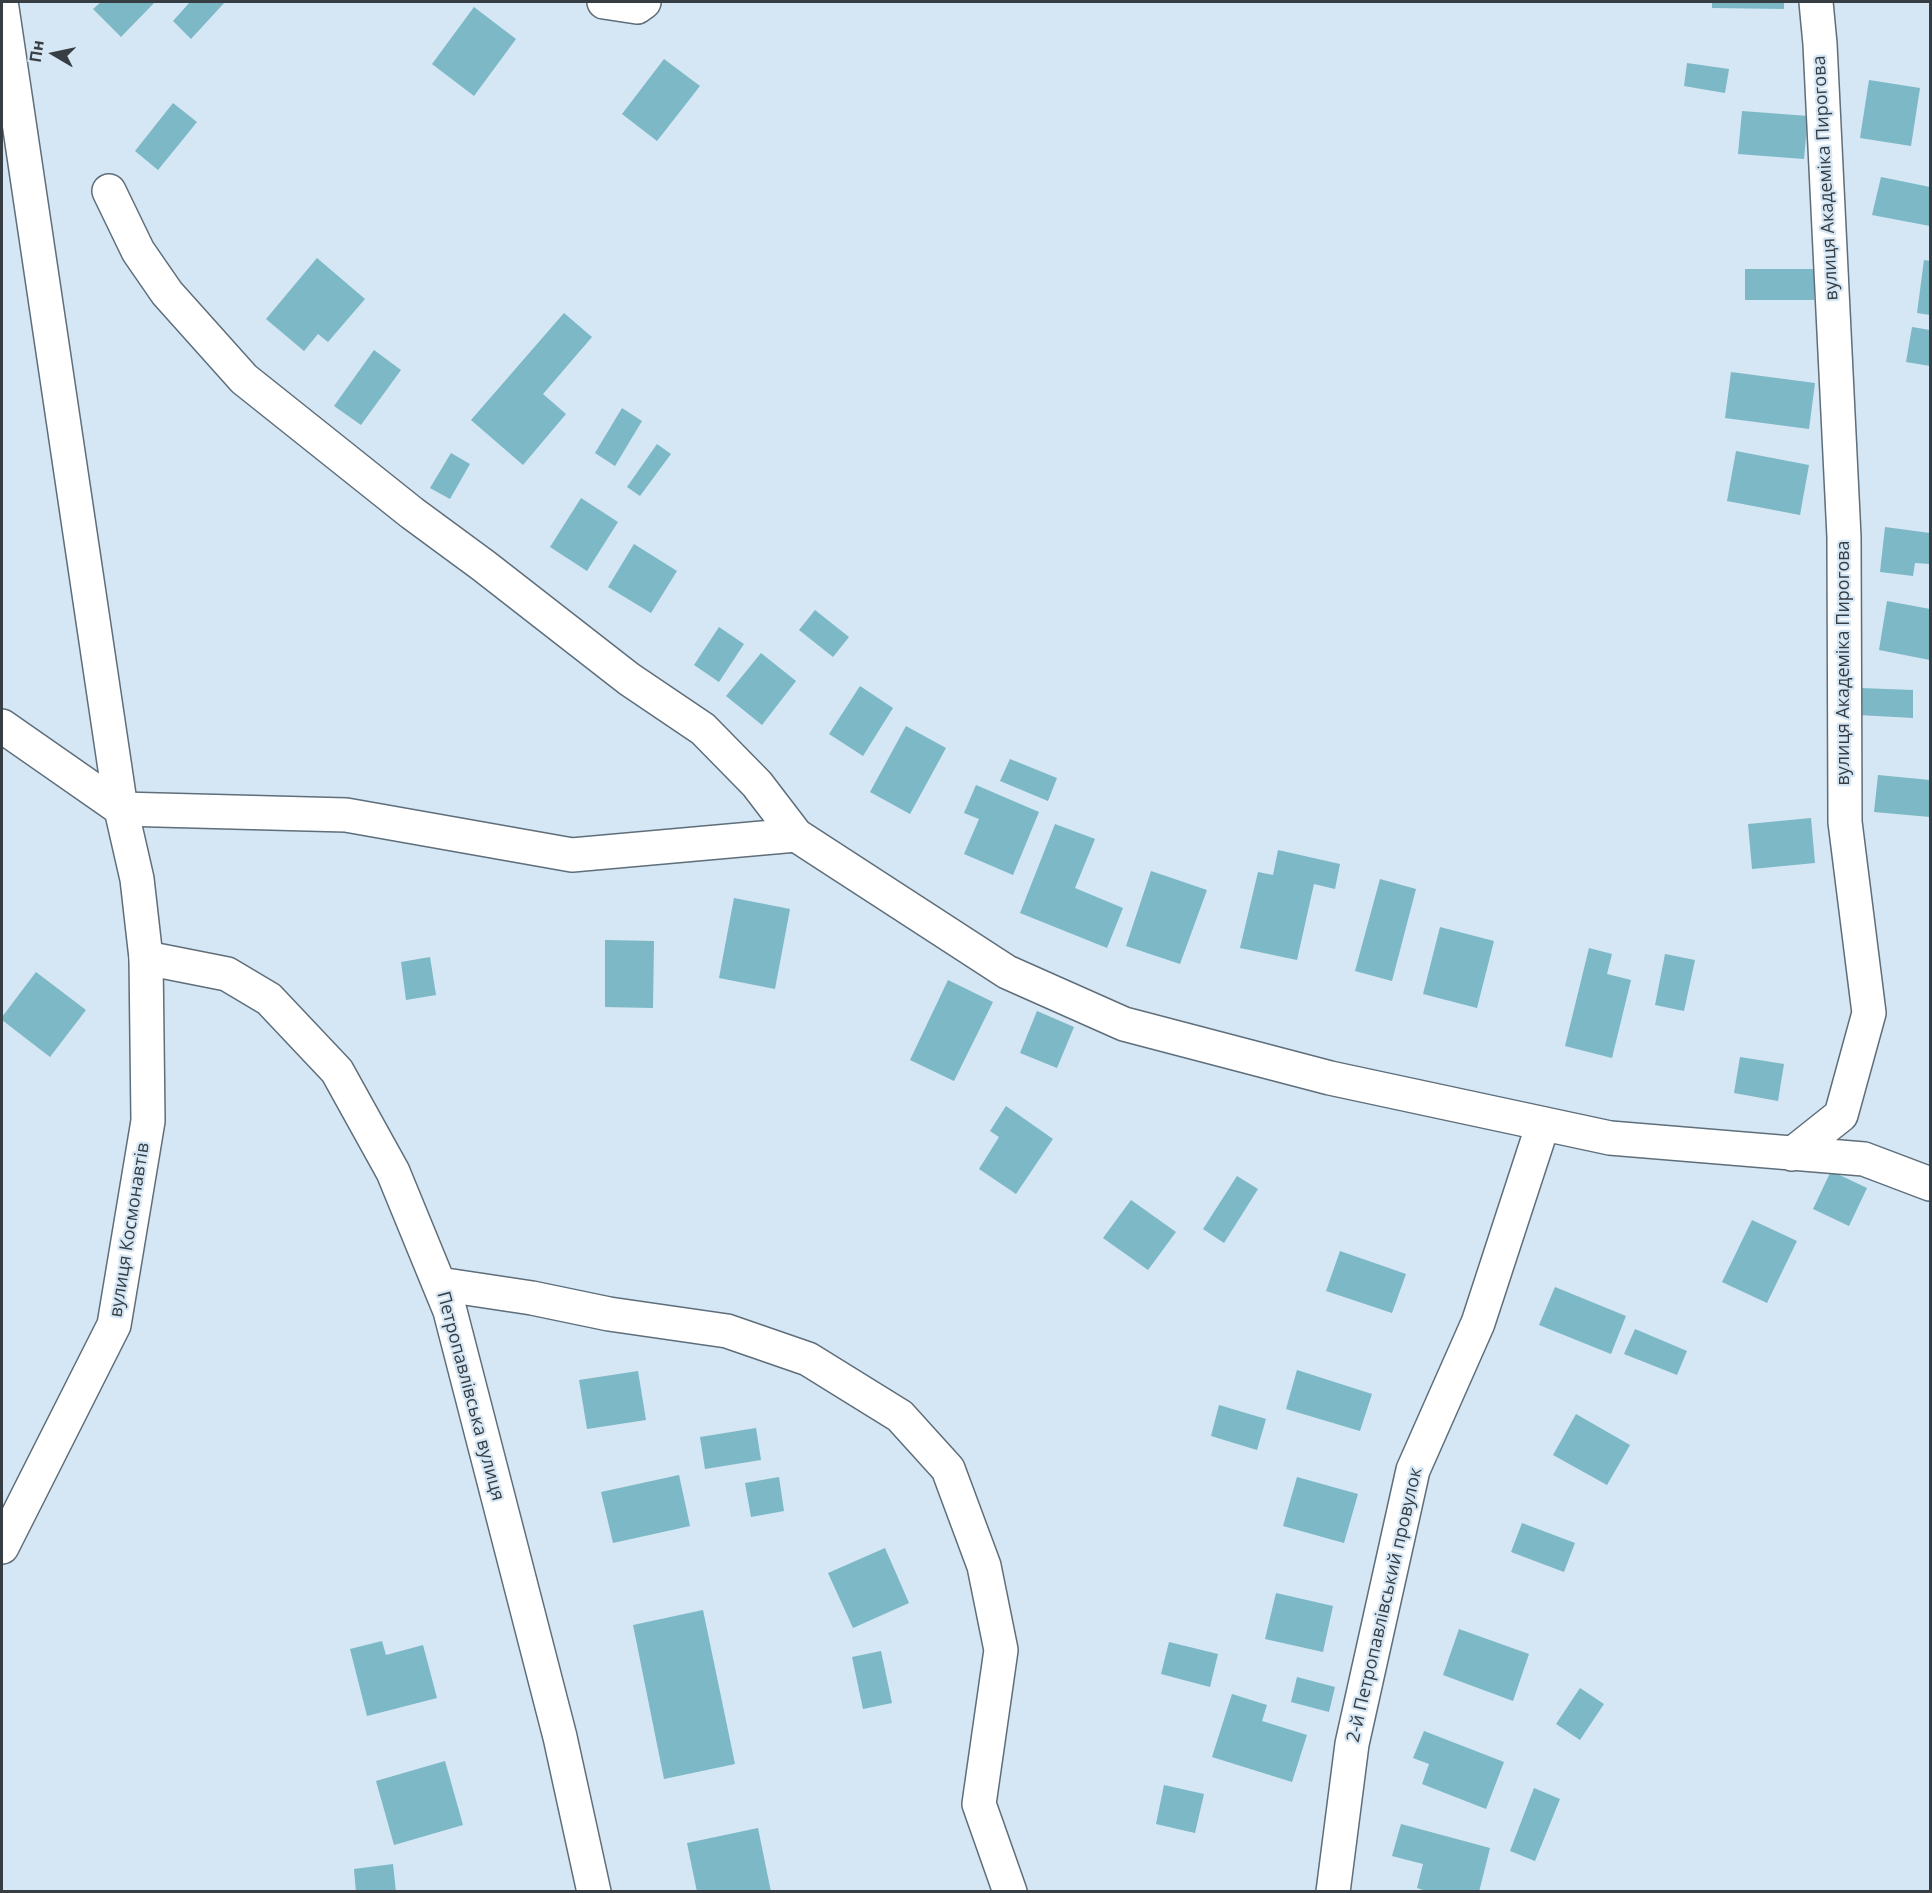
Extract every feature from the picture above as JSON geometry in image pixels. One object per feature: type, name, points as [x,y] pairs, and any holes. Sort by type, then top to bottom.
[{"type":"street","points":[[604,2],[637,7],[644,2]]},
{"type":"street","name":"вулиця Академіка Пирогова","points":[[1792,1154],[1841,1115],[1869,1013],[1845,822],[1844,537],[1816,2]]},
{"type":"street","name":"вулиця Космонавтів","points":[[2,8],[121,809],[137,879],[146,958],[148,1121],[114,1326],[2,1547]]},
{"type":"street","points":[[109,191],[138,251],[167,293],[244,379],[411,513],[612,666],[703,729],[757,784],[796,836],[1007,972],[1124,1024],[1330,1078],[1611,1138],[1864,1159],[1930,1184]]},
{"type":"street","points":[[2,726],[121,809],[346,815],[572,855],[796,836]]},
{"type":"street","name":"Петропавлівська вулиця","points":[[146,958],[227,974],[269,999],[337,1071],[393,1173],[450,1311],[554,1714],[594,1892]]},
{"type":"street","name":"2-й Петропавлівський провулок","points":[[1333,1892],[1352,1744],[1413,1470],[1478,1323],[1543,1124]]},
{"type":"street","points":[[439,1284],[532,1298],[609,1314],[727,1331],[808,1359],[900,1416],[948,1469],[984,1566],[1001,1650],[979,1804],[1010,1892]]},
{"type":"building","points":[[101,2],[154,3],[121,37],[93,9]]},
{"type":"building","points":[[190,2],[225,2],[191,39],[173,21]]},
{"type":"building","points":[[1712,2],[1784,2],[1784,9],[1712,8]]},
{"type":"building","points":[[474,7],[516,39],[474,96],[432,64]]},
{"type":"building","points":[[664,59],[700,86],[657,141],[622,114]]},
{"type":"building","points":[[1687,63],[1729,69],[1725,93],[1684,86]]},
{"type":"building","points":[[1869,80],[1920,88],[1911,146],[1860,138]]},
{"type":"building","points":[[173,103],[197,122],[158,170],[135,151]]},
{"type":"building","points":[[1742,111],[1808,116],[1804,159],[1738,154]]},
{"type":"building","points":[[1881,177],[1930,187],[1930,226],[1872,215]]},
{"type":"building","points":[[317,258],[365,299],[328,342],[318,334],[304,351],[266,319]]},
{"type":"building","points":[[1924,260],[1930,261],[1930,315],[1917,313]]},
{"type":"building","points":[[1745,269],[1814,269],[1814,300],[1745,300]]},
{"type":"building","points":[[564,313],[592,337],[543,394],[566,414],[523,465],[471,420]]},
{"type":"building","points":[[1912,327],[1930,330],[1930,366],[1906,362]]},
{"type":"building","points":[[374,350],[401,370],[361,425],[334,406]]},
{"type":"building","points":[[1731,372],[1815,383],[1809,429],[1725,418]]},
{"type":"building","points":[[622,408],[642,421],[615,466],[595,453]]},
{"type":"building","points":[[657,444],[671,454],[640,496],[627,487]]},
{"type":"building","points":[[1736,451],[1809,465],[1800,515],[1727,501]]},
{"type":"building","points":[[451,453],[470,464],[450,499],[430,488]]},
{"type":"building","points":[[581,498],[618,522],[587,571],[550,547]]},
{"type":"building","points":[[1885,527],[1930,533],[1930,564],[1915,563],[1913,576],[1880,572]]},
{"type":"building","points":[[634,544],[677,571],[651,613],[608,587]]},
{"type":"building","points":[[1887,601],[1930,609],[1930,660],[1879,650]]},
{"type":"building","points":[[815,610],[849,637],[833,657],[799,630]]},
{"type":"building","points":[[719,627],[744,644],[719,682],[694,665]]},
{"type":"building","points":[[761,653],[796,681],[762,725],[726,696]]},
{"type":"building","points":[[860,686],[893,708],[863,756],[829,734]]},
{"type":"building","points":[[1860,688],[1913,690],[1913,718],[1858,715]]},
{"type":"building","points":[[906,726],[946,748],[910,814],[870,792]]},
{"type":"building","points":[[1010,759],[1057,778],[1048,801],[1000,781]]},
{"type":"building","points":[[1878,775],[1930,780],[1930,817],[1874,812]]},
{"type":"building","points":[[976,785],[1039,812],[1013,875],[964,854],[979,819],[964,813]]},
{"type":"building","points":[[1811,818],[1815,863],[1752,869],[1748,824]]},
{"type":"building","points":[[1055,824],[1095,839],[1075,888],[1123,908],[1107,948],[1020,913]]},
{"type":"building","points":[[1278,850],[1340,864],[1335,889],[1314,884],[1297,960],[1240,948],[1258,872],[1273,875]]},
{"type":"building","points":[[1151,871],[1207,890],[1180,964],[1126,946]]},
{"type":"building","points":[[1380,879],[1416,889],[1392,981],[1355,971]]},
{"type":"building","points":[[734,898],[790,909],[775,989],[719,978]]},
{"type":"building","points":[[1440,927],[1494,941],[1477,1008],[1423,994]]},
{"type":"building","points":[[605,940],[654,941],[653,1008],[605,1007]]},
{"type":"building","points":[[1589,948],[1612,954],[1607,974],[1631,980],[1612,1058],[1565,1046]]},
{"type":"building","points":[[1665,954],[1695,960],[1684,1011],[1655,1005]]},
{"type":"building","points":[[430,957],[436,995],[406,1000],[401,962]]},
{"type":"building","points":[[36,972],[86,1010],[50,1057],[2,1020]]},
{"type":"building","points":[[948,980],[993,1002],[954,1081],[910,1060]]},
{"type":"building","points":[[1037,1011],[1074,1027],[1057,1068],[1020,1053]]},
{"type":"building","points":[[1740,1057],[1784,1064],[1778,1101],[1734,1093]]},
{"type":"building","points":[[1006,1106],[1053,1139],[1016,1194],[979,1169],[999,1137],[990,1131]]},
{"type":"building","points":[[1831,1171],[1867,1188],[1849,1226],[1813,1209]]},
{"type":"building","points":[[1237,1176],[1258,1189],[1224,1243],[1203,1229]]},
{"type":"building","points":[[1131,1200],[1176,1232],[1148,1270],[1103,1238]]},
{"type":"building","points":[[1752,1220],[1797,1241],[1767,1303],[1722,1282]]},
{"type":"building","points":[[1340,1251],[1406,1274],[1392,1313],[1326,1291]]},
{"type":"building","points":[[1555,1287],[1626,1316],[1611,1354],[1539,1325]]},
{"type":"building","points":[[1635,1329],[1687,1351],[1677,1375],[1624,1354]]},
{"type":"building","points":[[1297,1370],[1372,1394],[1360,1431],[1286,1409]]},
{"type":"building","points":[[638,1371],[646,1420],[587,1429],[579,1380]]},
{"type":"building","points":[[1219,1405],[1266,1419],[1257,1450],[1211,1436]]},
{"type":"building","points":[[1576,1414],[1630,1445],[1607,1485],[1553,1455]]},
{"type":"building","points":[[756,1428],[761,1460],[705,1469],[700,1437]]},
{"type":"building","points":[[679,1475],[690,1526],[613,1543],[601,1492]]},
{"type":"building","points":[[779,1477],[784,1511],[751,1517],[745,1483]]},
{"type":"building","points":[[1297,1477],[1358,1494],[1344,1543],[1283,1526]]},
{"type":"building","points":[[1522,1523],[1575,1543],[1564,1572],[1511,1552]]},
{"type":"building","points":[[885,1548],[909,1603],[853,1628],[828,1573]]},
{"type":"building","points":[[1276,1593],[1333,1606],[1323,1652],[1265,1639]]},
{"type":"building","points":[[703,1610],[735,1764],[664,1779],[633,1625]]},
{"type":"building","points":[[1459,1629],[1529,1654],[1513,1701],[1443,1675]]},
{"type":"building","points":[[382,1641],[386,1655],[423,1645],[437,1698],[367,1716],[350,1649]]},
{"type":"building","points":[[1169,1642],[1218,1654],[1210,1687],[1161,1674]]},
{"type":"building","points":[[881,1651],[892,1703],[863,1709],[852,1657]]},
{"type":"building","points":[[1297,1677],[1335,1687],[1329,1712],[1291,1702]]},
{"type":"building","points":[[1580,1688],[1604,1704],[1580,1740],[1556,1724]]},
{"type":"building","points":[[1232,1694],[1267,1705],[1262,1721],[1307,1735],[1292,1782],[1212,1757]]},
{"type":"building","points":[[1424,1731],[1504,1762],[1486,1809],[1422,1784],[1429,1764],[1413,1758]]},
{"type":"building","points":[[445,1761],[463,1825],[394,1845],[376,1781]]},
{"type":"building","points":[[1164,1785],[1204,1794],[1195,1833],[1156,1824]]},
{"type":"building","points":[[1534,1788],[1560,1799],[1535,1861],[1510,1851]]},
{"type":"building","points":[[1401,1824],[1490,1848],[1479,1892],[1430,1892],[1417,1888],[1423,1864],[1392,1856]]},
{"type":"building","points":[[758,1828],[771,1892],[697,1892],[687,1843]]},
{"type":"building","points":[[393,1864],[396,1892],[356,1892],[354,1869]]}]
